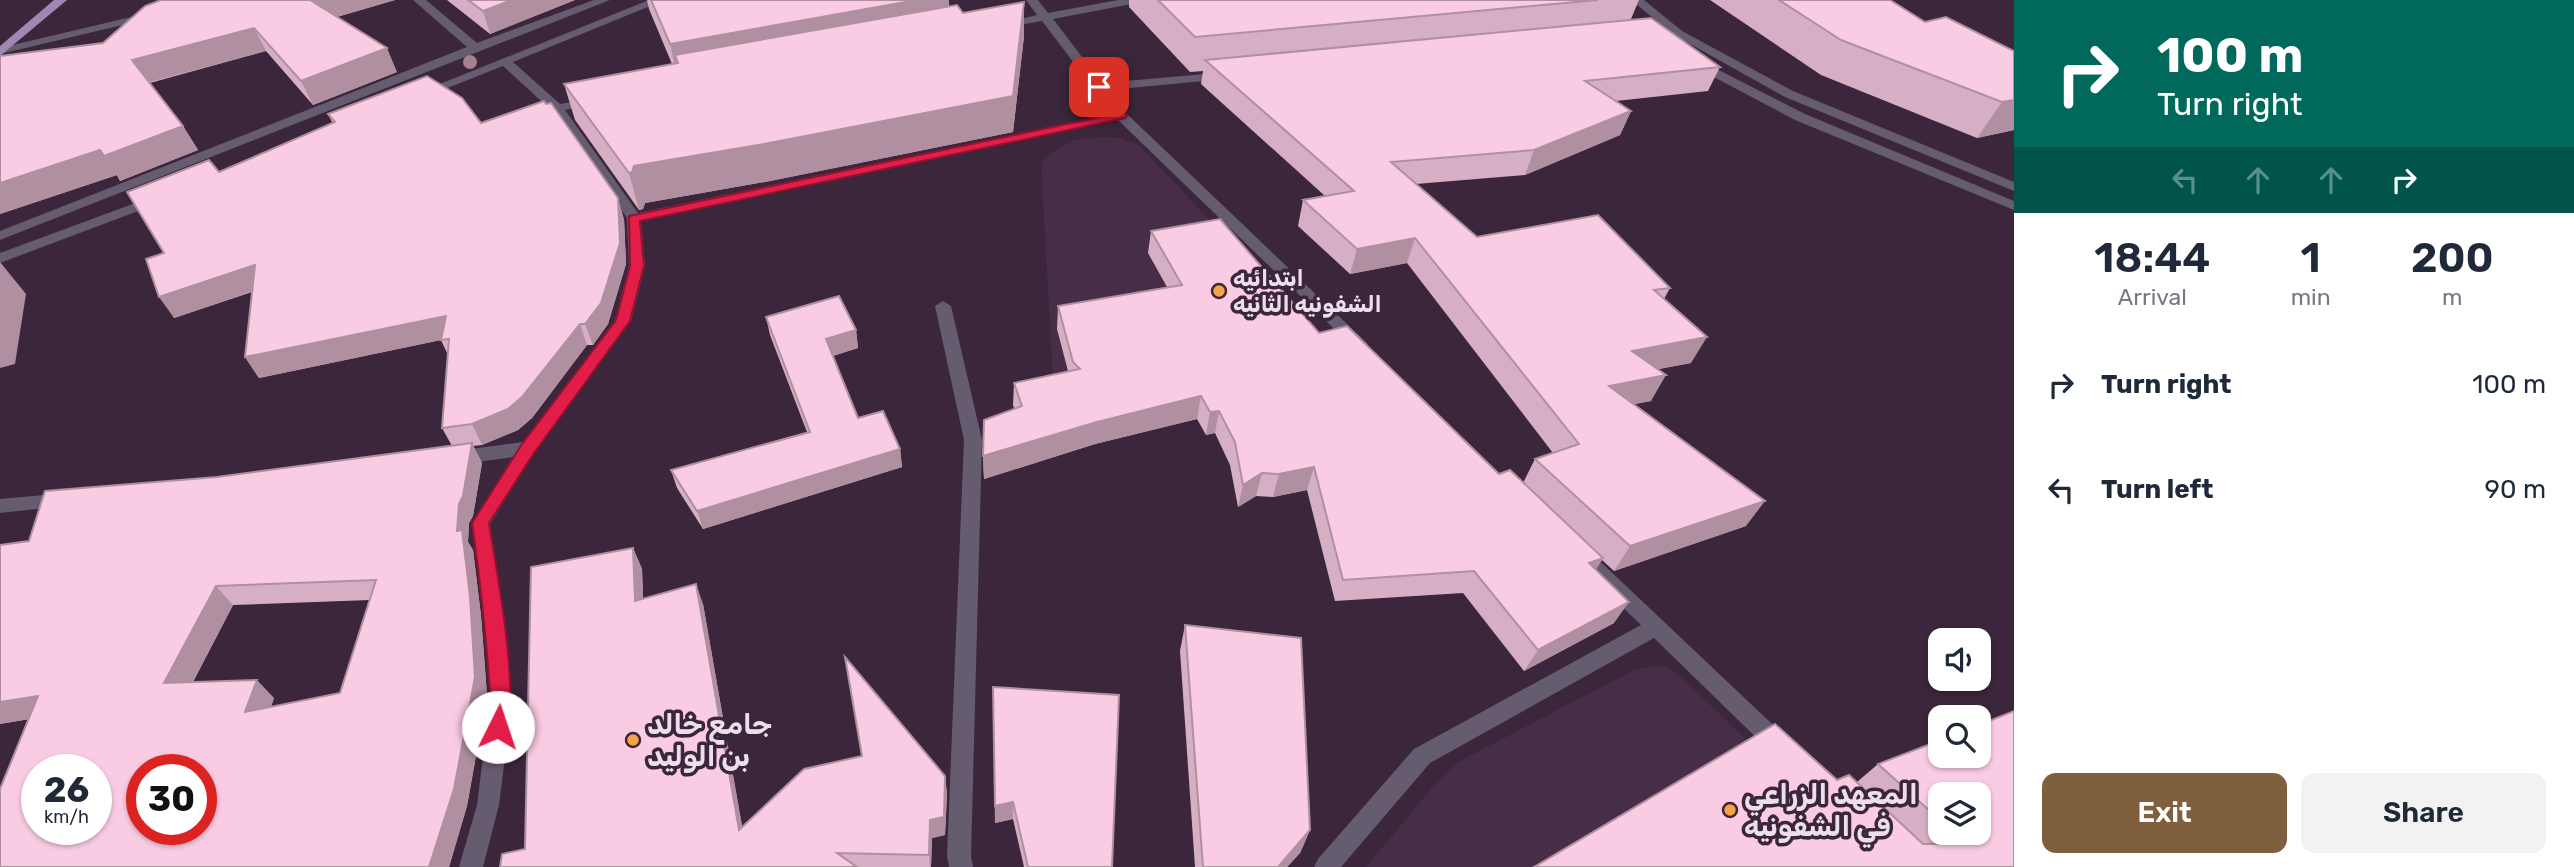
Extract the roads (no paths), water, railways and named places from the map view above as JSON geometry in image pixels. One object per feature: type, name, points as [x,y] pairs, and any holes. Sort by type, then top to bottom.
[{"type":"main road","points":[[1,51],[61,1]]},
{"type":"street","points":[[419,0],[475,48]]},
{"type":"street","points":[[0,236],[475,48],[604,0]]},
{"type":"street","points":[[402,102],[659,0]]},
{"type":"street","points":[[1032,0],[1121,116],[1374,357]]},
{"type":"street","points":[[991,27],[1137,0]]},
{"type":"street","points":[[1637,0],[1678,33],[1789,93],[2014,187]]},
{"type":"street","points":[[1,51],[166,12]]},
{"type":"street","points":[[1685,56],[1800,117],[2014,206]]},
{"type":"street","points":[[471,867],[488,805],[501,701],[494,616],[481,523],[528,448],[623,321],[637,266],[634,218],[557,108],[505,61]]},
{"type":"street","points":[[1099,87],[1237,74]]},
{"type":"street","points":[[557,108],[611,97]]},
{"type":"street","points":[[634,218],[1121,116]]},
{"type":"street","points":[[0,258],[170,194]]},
{"type":"street","points":[[943,306],[973,440],[959,856],[961,867]]},
{"type":"street","points":[[434,461],[528,448]]},
{"type":"street","points":[[0,506],[82,499]]},
{"type":"street","points":[[1566,540],[1796,761]]},
{"type":"street","points":[[1326,867],[1422,756],[1656,627]]},
{"type":"place","name":"ابتدائيه الشفونيه الثانيه","points":[[1219,291]]},
{"type":"place","name":"جامع خالد بن الوليد","points":[[633,740]]},
{"type":"place","name":"المعهد الزراعي في الشفونيه","points":[[1730,810]]}]
